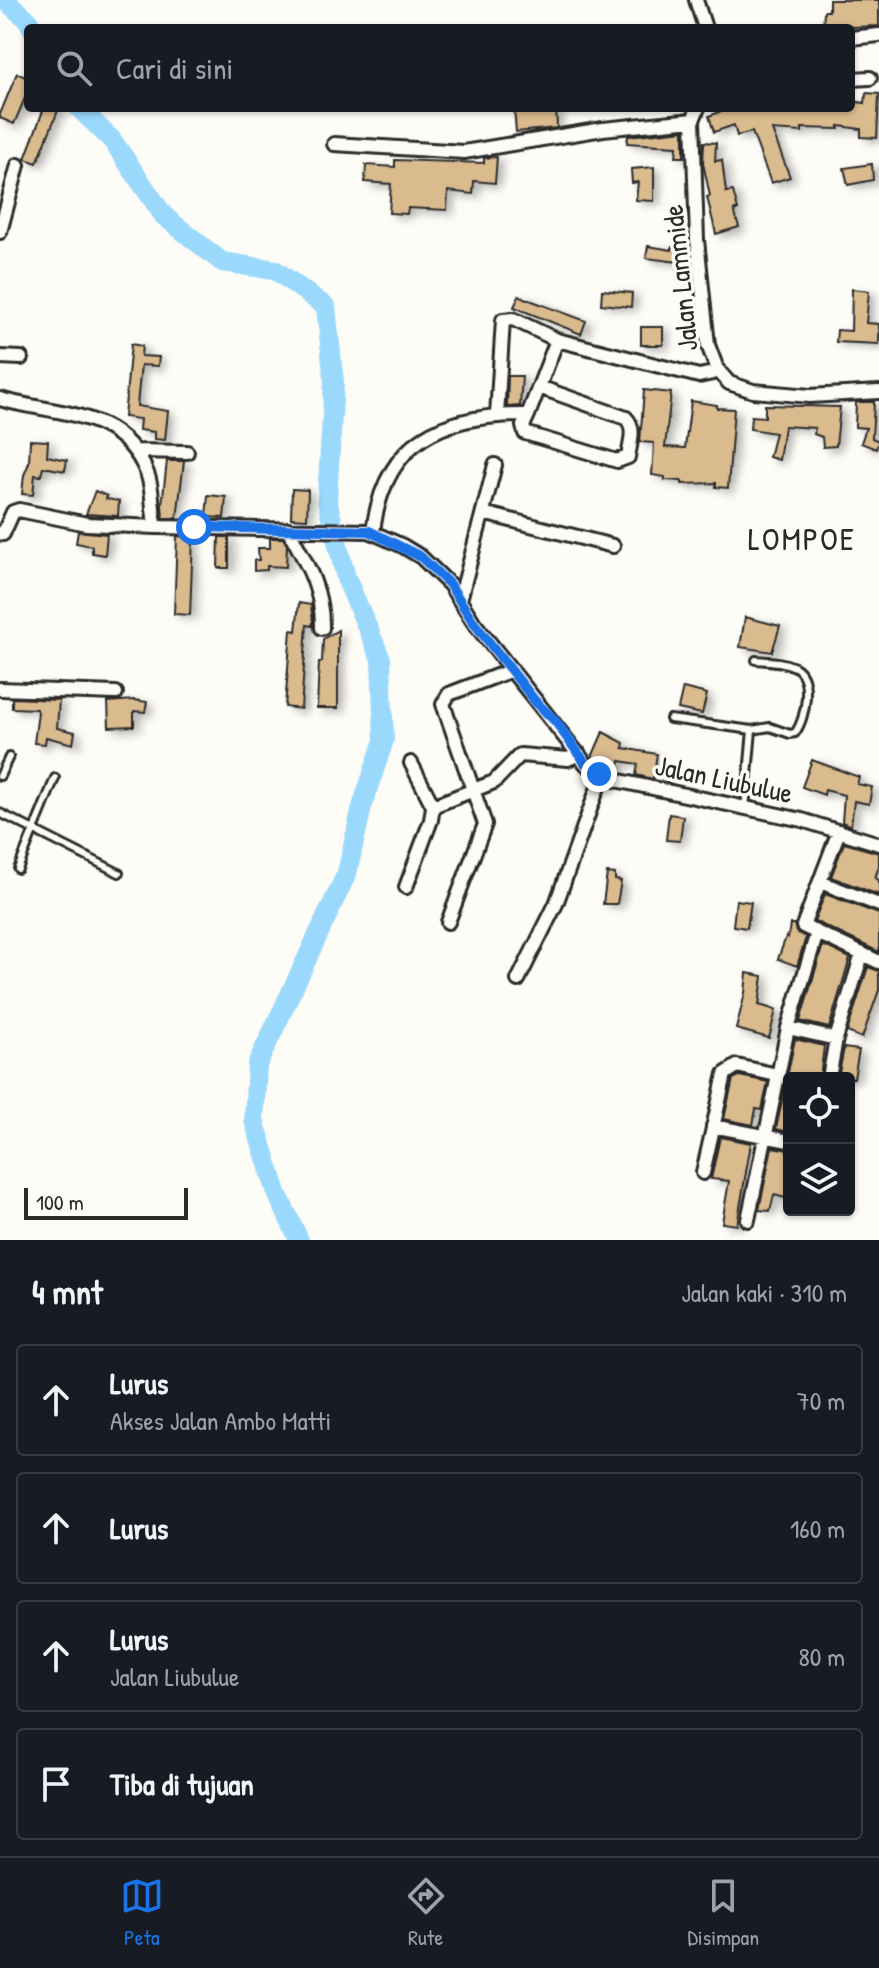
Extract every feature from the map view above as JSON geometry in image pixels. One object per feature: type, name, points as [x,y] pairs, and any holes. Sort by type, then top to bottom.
[{"type":"street","points":[[696,0],[704,24]]},
{"type":"street","points":[[855,38],[879,35]]},
{"type":"street","points":[[855,79],[870,78]]},
{"type":"street","points":[[334,144],[464,152],[696,114]]},
{"type":"street","name":"Jalan Lammide","points":[[696,114],[697,240],[708,345],[717,369],[729,383],[753,391],[810,396],[879,392]]},
{"type":"street","points":[[0,232],[18,165]]},
{"type":"street","points":[[497,415],[503,320],[513,319],[557,340],[699,376],[717,369]]},
{"type":"street","points":[[539,387],[626,418],[632,430],[628,457],[617,461],[525,433],[523,426],[557,340]]},
{"type":"street","points":[[0,357],[21,358]]},
{"type":"street","points":[[0,399],[75,414],[107,429],[136,451],[148,476],[156,527]]},
{"type":"street","points":[[373,532],[376,506],[399,462],[436,429],[497,415],[528,415]]},
{"type":"street","points":[[136,451],[187,452]]},
{"type":"street","points":[[460,600],[495,465]]},
{"type":"street","points":[[0,533],[7,529],[13,512],[19,510],[87,524],[373,532],[421,557],[450,585],[474,623],[586,764],[602,776],[556,904],[518,980]]},
{"type":"street","points":[[483,513],[613,546]]},
{"type":"street","points":[[288,529],[311,571],[323,605],[322,628]]},
{"type":"street","points":[[448,922],[485,824],[444,711],[445,699],[454,692],[512,670]]},
{"type":"street","points":[[0,689],[116,693]]},
{"type":"street","points":[[433,806],[494,782],[520,755],[568,759],[579,754]]},
{"type":"street","points":[[406,887],[431,820],[433,806],[411,763]]},
{"type":"street","name":"Jalan Liubulue","points":[[602,776],[802,820],[879,844]]},
{"type":"street","points":[[839,831],[803,926],[879,962]]},
{"type":"street","points":[[820,882],[879,905]]},
{"type":"street","points":[[748,1220],[788,1028],[817,933]]},
{"type":"street","points":[[830,1072],[836,1039],[862,954]]},
{"type":"street","points":[[788,1028],[836,1039]]},
{"type":"street","points":[[703,1173],[726,1073],[737,1066],[777,1075]]},
{"type":"street","points":[[713,1126],[783,1140]]},
{"type":"lane","points":[[670,719],[752,730],[770,727],[795,733],[803,721],[805,703],[799,669],[785,663],[756,660]]},
{"type":"lane","points":[[745,809],[752,730]]},
{"type":"lane","points":[[0,776],[9,757]]},
{"type":"lane","points":[[18,869],[55,778]]},
{"type":"lane","points":[[0,813],[119,873]]},
{"type":"building","points":[[829,0],[879,0],[879,26],[823,24],[824,11],[829,11]]},
{"type":"building","points":[[17,73],[24,76],[24,100],[14,124],[0,118]]},
{"type":"building","points":[[866,93],[879,94],[877,138],[861,137],[861,129],[839,126],[839,129],[802,128],[802,132],[772,130],[790,177],[771,183],[752,132],[737,136],[734,125],[714,132],[709,116],[719,112],[855,112],[855,102],[865,103]]},
{"type":"building","points":[[43,112],[57,112],[37,163],[25,159]]},
{"type":"building","points":[[514,112],[556,112],[557,128],[516,132]]},
{"type":"building","points":[[684,130],[684,157],[676,157],[677,146],[627,143],[628,136]]},
{"type":"building","points":[[704,142],[716,143],[715,161],[722,160],[726,192],[733,191],[738,210],[734,210],[739,227],[716,234],[707,197],[710,196],[703,163]]},
{"type":"building","points":[[497,157],[495,183],[474,181],[473,194],[448,191],[447,210],[408,208],[407,214],[389,213],[391,184],[365,182],[366,165],[395,167],[395,160],[484,163],[484,158]]},
{"type":"building","points":[[872,164],[873,180],[848,185],[844,168]]},
{"type":"building","points":[[654,167],[654,201],[636,200],[638,182],[632,183],[631,169]]},
{"type":"building","points":[[648,246],[672,250],[672,247],[689,248],[690,278],[678,278],[678,262],[646,258]]},
{"type":"building","points":[[852,289],[869,291],[866,323],[879,324],[879,344],[836,342],[837,330],[851,331]]},
{"type":"building","points":[[602,290],[632,293],[631,307],[601,304]]},
{"type":"building","points":[[519,296],[586,321],[581,334],[514,307]]},
{"type":"building","points":[[641,327],[663,327],[663,345],[641,345]]},
{"type":"building","points":[[131,344],[142,346],[141,356],[159,357],[158,366],[141,365],[137,406],[168,411],[165,440],[154,439],[154,432],[139,430],[140,419],[124,417]]},
{"type":"building","points":[[508,376],[522,376],[520,406],[507,407]]},
{"type":"building","points":[[644,390],[671,393],[665,447],[685,448],[691,401],[734,409],[728,488],[716,487],[716,483],[682,484],[682,481],[652,475],[654,443],[640,442]]},
{"type":"building","points":[[856,402],[874,402],[872,438],[879,441],[876,449],[861,443],[866,428],[855,427]]},
{"type":"building","points":[[765,405],[840,407],[836,446],[823,447],[822,437],[814,434],[815,428],[784,426],[779,460],[769,457],[775,433],[750,429],[751,416],[765,417]]},
{"type":"building","points":[[30,440],[48,441],[47,456],[67,460],[65,471],[43,467],[41,476],[35,475],[33,495],[22,494]]},
{"type":"building","points":[[167,461],[184,461],[177,518],[163,518]]},
{"type":"building","points":[[292,489],[308,490],[307,519],[291,518]]},
{"type":"building","points":[[95,491],[107,496],[106,499],[119,501],[118,516],[86,514]]},
{"type":"building","points":[[208,495],[226,497],[224,518],[206,517]]},
{"type":"building","points":[[78,531],[107,534],[105,555],[92,553],[92,546],[76,543]]},
{"type":"building","points":[[177,536],[193,537],[190,615],[174,614]]},
{"type":"building","points":[[219,537],[229,537],[229,568],[218,568]]},
{"type":"building","points":[[270,538],[283,538],[287,545],[286,567],[267,566],[267,570],[254,571],[254,560],[259,560],[258,548],[270,548]]},
{"type":"building","points":[[299,603],[311,605],[313,622],[312,626],[307,625],[301,709],[285,707],[291,630],[296,631]]},
{"type":"building","points":[[745,617],[780,626],[772,652],[740,647]]},
{"type":"building","points":[[338,630],[338,708],[317,708],[323,639]]},
{"type":"building","points":[[683,688],[707,694],[702,714],[678,709]]},
{"type":"building","points":[[12,698],[59,700],[57,728],[75,732],[73,744],[46,737],[45,744],[34,743],[38,712],[36,709],[12,708]]},
{"type":"building","points":[[108,702],[147,702],[145,712],[134,711],[134,726],[109,727]]},
{"type":"building","points":[[603,732],[624,743],[623,748],[657,754],[653,779],[636,775],[638,764],[620,761],[617,771],[592,757]]},
{"type":"building","points":[[812,760],[859,777],[857,784],[872,787],[869,804],[854,801],[851,826],[842,822],[844,795],[825,790],[824,795],[802,787]]},
{"type":"building","points":[[669,814],[683,816],[680,841],[666,840]]},
{"type":"building","points":[[844,843],[879,853],[875,878],[879,880],[879,895],[831,877]]},
{"type":"building","points":[[607,873],[615,874],[615,880],[621,881],[617,904],[603,904]]},
{"type":"building","points":[[825,894],[879,914],[879,952],[814,921]]},
{"type":"building","points":[[736,900],[751,902],[747,928],[733,926]]},
{"type":"building","points":[[790,924],[794,924],[796,932],[806,937],[797,966],[778,959],[788,938]]},
{"type":"building","points":[[823,945],[850,958],[829,1028],[800,1021]]},
{"type":"building","points":[[868,967],[879,971],[879,990],[862,1038],[847,1032]]},
{"type":"building","points":[[747,973],[763,976],[759,1005],[776,1010],[769,1038],[736,1029]]},
{"type":"building","points":[[795,1039],[824,1046],[821,1072],[788,1072]]},
{"type":"building","points":[[844,1048],[859,1050],[855,1072],[839,1072]]},
{"type":"building","points":[[739,1076],[768,1082],[762,1110],[756,1109],[753,1125],[724,1119],[733,1079]]},
{"type":"building","points":[[783,1096],[783,1131],[776,1129]]},
{"type":"building","points":[[720,1137],[751,1143],[737,1225],[722,1223],[729,1181],[711,1179]]},
{"type":"building","points":[[772,1147],[783,1149],[783,1197],[774,1195],[770,1211],[759,1210]]},
{"type":"waterway","points":[[5,0],[30,24]]},
{"type":"waterway","points":[[83,112],[112,140],[164,216],[222,262],[275,270],[326,307],[334,382],[327,500],[346,578],[381,659],[384,740],[362,807],[347,873],[257,1065],[254,1120],[277,1193],[299,1240]]},
{"type":"district","name":"LOMPOE","points":[[802,538]]},
{"type":"route","points":[[194,527],[369,531],[403,546],[421,557],[450,585],[474,623],[535,701],[556,722],[586,764],[599,774]]}]
